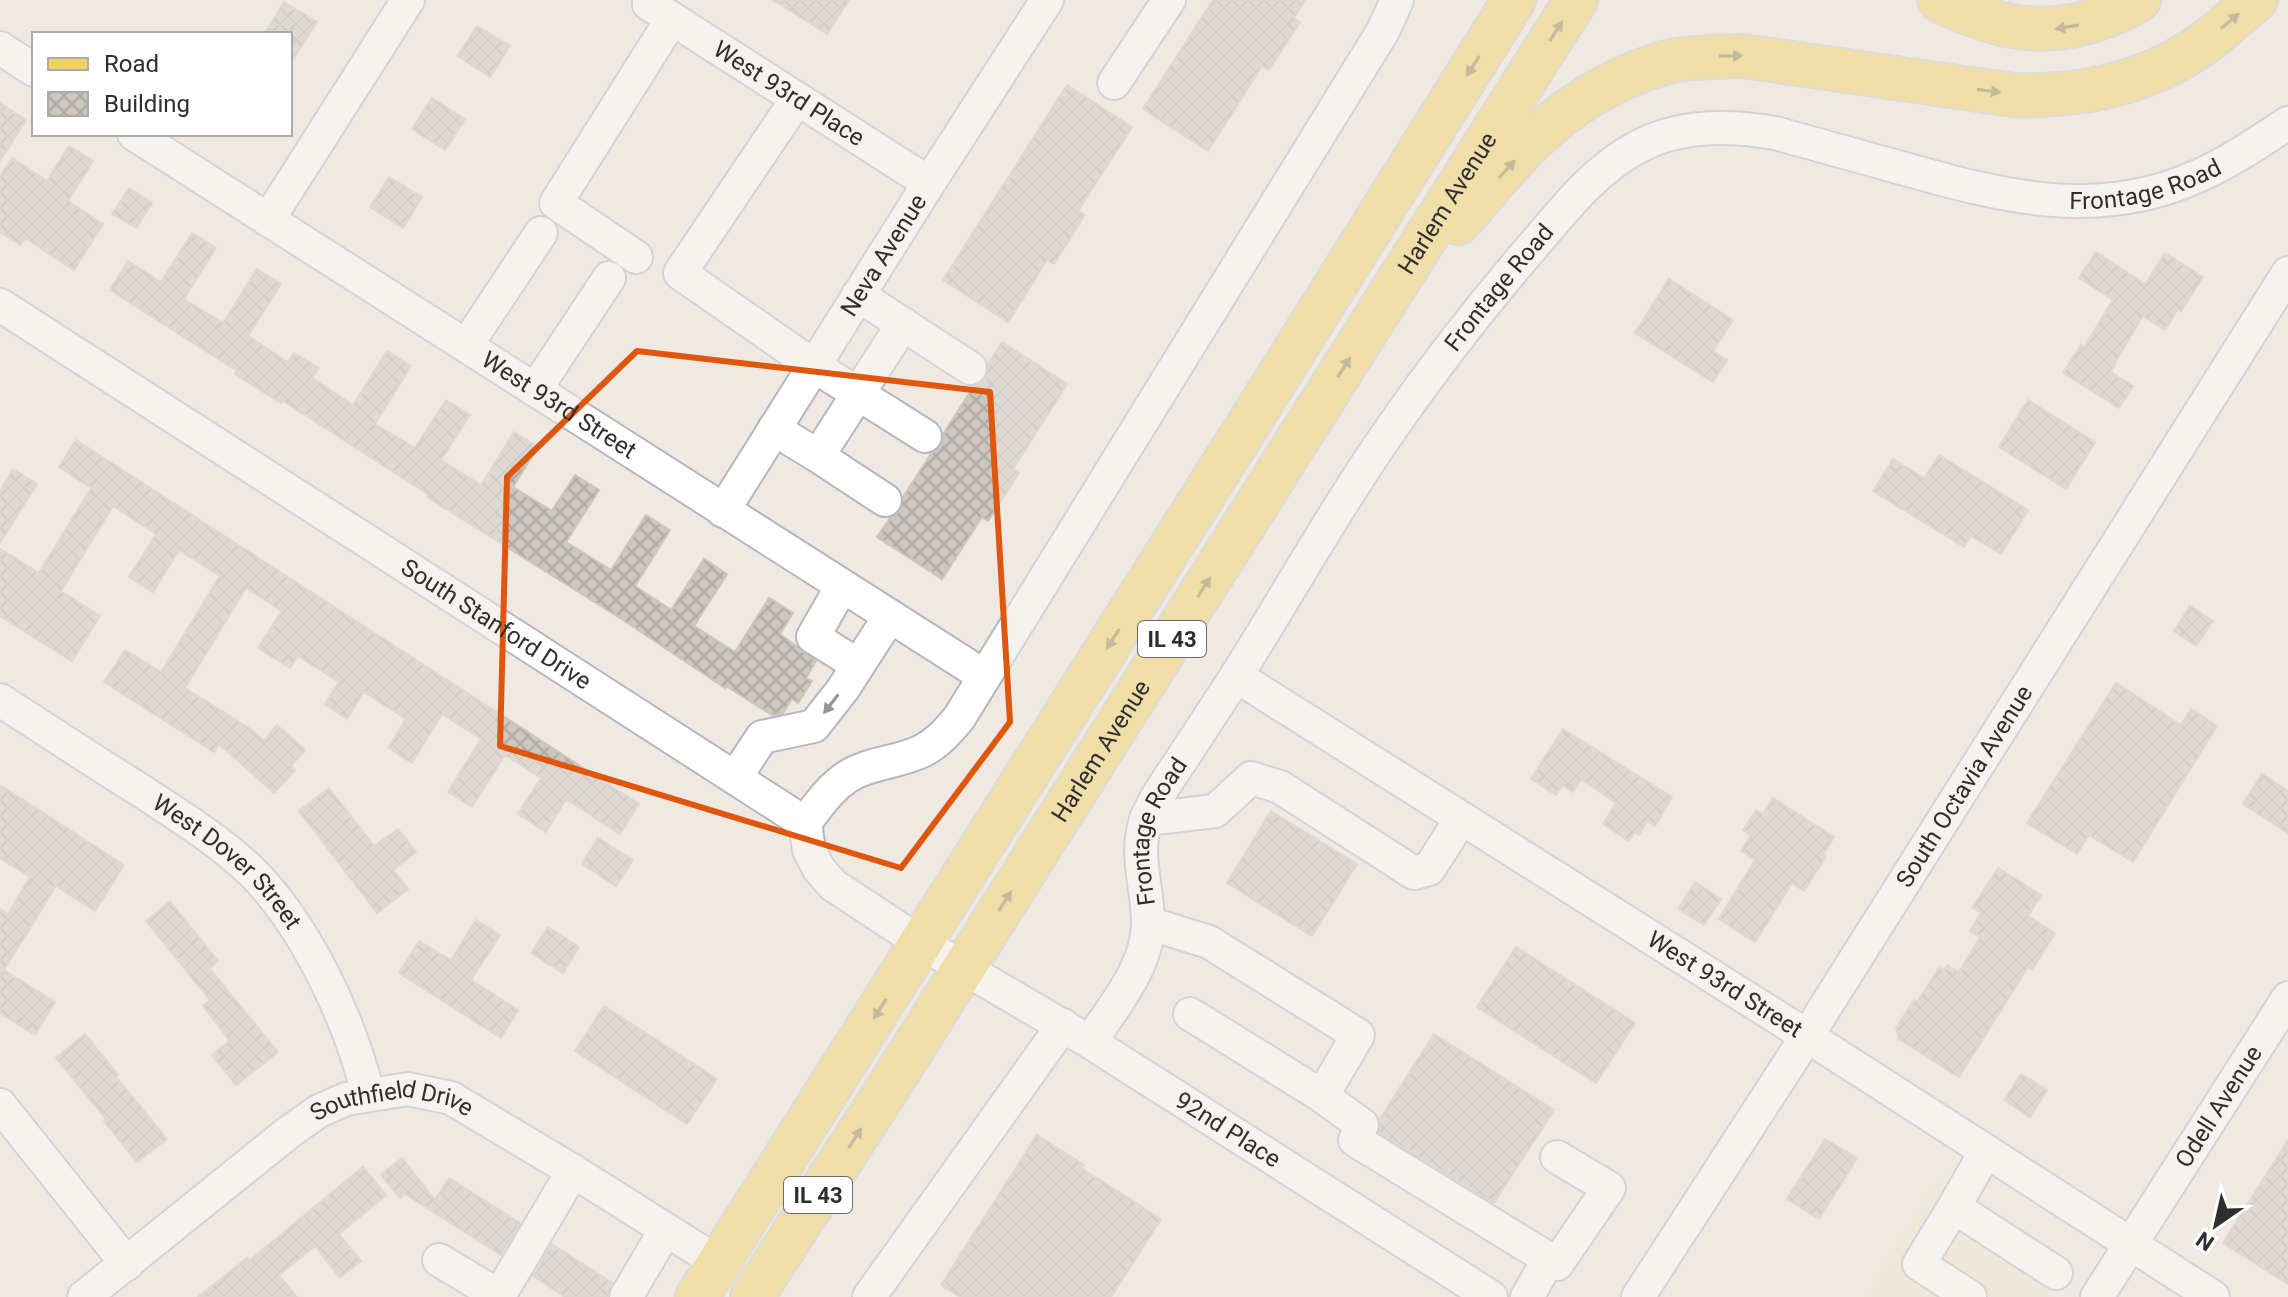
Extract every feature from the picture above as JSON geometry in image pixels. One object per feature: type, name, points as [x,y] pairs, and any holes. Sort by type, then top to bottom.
[{"type":"main road","name":"Harlem Avenue","points":[[708,1280],[1514,0]]},
{"type":"main road","name":"Harlem Avenue","points":[[759,1295],[1576,0]]},
{"type":"main road","points":[[1939,0],[1973,16],[2010,27],[2048,30],[2089,22],[2139,0]]},
{"type":"main road","points":[[1380,310],[1532,141],[1571,108],[1615,83],[1659,64],[1699,57],[1743,56],[2013,95],[2051,96],[2123,83],[2167,65],[2204,43],[2256,0]]},
{"type":"street","points":[[268,220],[408,0]]},
{"type":"street","name":"Neva Avenue","points":[[723,511],[1047,0]]},
{"type":"street","points":[[1114,83],[1169,0]]},
{"type":"street","points":[[964,967],[921,943],[833,885],[819,869],[809,850],[805,823],[830,791],[847,777],[867,767],[920,752],[941,739],[959,718],[1375,44],[1397,0]]},
{"type":"street","name":"West 93rd Place","points":[[636,257],[556,203],[660,12],[929,183]]},
{"type":"street","points":[[0,48],[32,69]]},
{"type":"street","points":[[797,99],[680,273],[814,366],[925,436]]},
{"type":"street","name":"Frontage Road","points":[[1090,1042],[1136,971],[1144,948],[1148,923],[1140,846],[1146,819],[1161,791],[1383,441],[1426,379],[1511,272],[1604,168],[1639,146],[1670,135],[1707,127],[1742,128],[1775,133],[1980,190],[2066,203],[2111,200],[2157,191],[2197,177],[2288,123]]},
{"type":"street","name":"West 93rd Street","points":[[137,136],[984,676]]},
{"type":"street","points":[[466,346],[541,233]]},
{"type":"street","name":"South Octavia Avenue","points":[[1638,1297],[1807,1036],[2288,273]]},
{"type":"street","points":[[535,390],[609,278]]},
{"type":"street","points":[[858,295],[970,368]]},
{"type":"street","name":"South Stanford Drive","points":[[0,305],[805,823]]},
{"type":"street","points":[[818,456],[903,324]]},
{"type":"street","points":[[774,429],[885,500]]},
{"type":"street","points":[[842,586],[813,637],[858,665]]},
{"type":"street","points":[[735,778],[762,737],[814,726],[843,689],[890,616]]},
{"type":"street","name":"West 93rd Street","points":[[1236,676],[1807,1036],[2213,1297]]},
{"type":"street","name":"West Dover Street","points":[[0,700],[209,836],[256,876],[287,914],[308,947],[360,1059],[368,1094]]},
{"type":"street","points":[[1146,819],[1215,811],[1251,778],[1280,787],[1414,873],[1429,869],[1461,819]]},
{"type":"street","points":[[1148,923],[1209,942],[1358,1035],[1322,1096]]},
{"type":"street","name":"92nd Place","points":[[964,967],[1063,1025],[1491,1297]]},
{"type":"street","name":"Odell Avenue","points":[[2097,1297],[2288,998]]},
{"type":"street","points":[[1190,1014],[1322,1096],[1362,1125],[1355,1140],[1557,1264],[1609,1188],[1557,1157]]},
{"type":"street","points":[[869,1297],[1063,1025]]},
{"type":"street","name":"Southfield Drive","points":[[84,1297],[319,1111],[346,1099],[408,1089],[451,1098],[573,1171],[665,1231],[708,1280]]},
{"type":"street","points":[[0,1105],[127,1264]]},
{"type":"street","points":[[1970,1297],[1919,1264],[1986,1151]]},
{"type":"street","points":[[439,1260],[500,1296],[573,1171]]},
{"type":"street","points":[[1954,1207],[2056,1273]]},
{"type":"street","points":[[626,1297],[665,1231]]},
{"type":"street","points":[[1527,1297],[1549,1259]]},
{"type":"highlighted area","points":[[637,351],[990,392],[1010,722],[901,868],[500,746],[507,477]]},
{"type":"shaded area","points":[[1938,1180],[2072,1264],[2051,1297],[1865,1297]]},
{"type":"building","points":[[773,0],[849,0],[827,34]]},
{"type":"building","points":[[1213,0],[1305,0],[1294,18],[1300,22],[1269,70],[1262,66],[1208,151],[1143,109]]},
{"type":"building","points":[[284,2],[317,22],[292,61],[292,32],[265,32]]},
{"type":"building","points":[[477,26],[510,46],[490,77],[458,56]]},
{"type":"building","points":[[1067,85],[1132,127],[1078,211],[1085,215],[1054,264],[1047,260],[1008,322],[943,280]]},
{"type":"building","points":[[432,98],[465,119],[445,150],[412,129]]},
{"type":"building","points":[[0,103],[26,120],[0,161]]},
{"type":"building","points":[[69,146],[93,161],[68,201],[103,224],[74,270],[25,238],[20,245],[0,232],[0,176],[12,158],[47,181]]},
{"type":"building","points":[[389,177],[422,197],[403,228],[370,207]]},
{"type":"building","points":[[129,188],[152,203],[136,228],[112,214]]},
{"type":"building","points":[[192,233],[216,248],[184,299],[223,323],[257,269],[281,284],[248,336],[288,362],[294,353],[319,368],[312,378],[353,405],[387,351],[411,366],[375,424],[415,448],[446,400],[470,415],[441,460],[481,485],[514,432],[538,447],[513,487],[552,511],[575,475],[599,490],[566,542],[611,570],[646,515],[670,530],[635,586],[671,610],[704,559],[727,574],[694,626],[735,652],[769,598],[793,613],[780,634],[816,661],[806,678],[812,681],[798,703],[792,699],[783,713],[772,715],[725,688],[283,401],[281,403],[235,374],[237,371],[110,290],[128,261],[161,282]]},
{"type":"building","points":[[2096,252],[2145,284],[2165,253],[2203,277],[2165,330],[2143,316],[2111,372],[2133,386],[2119,408],[2063,373],[2081,345],[2084,347],[2113,300],[2079,278]]},
{"type":"building","points":[[1669,279],[1733,320],[1713,351],[1727,360],[1713,382],[1635,333]]},
{"type":"building","points":[[1002,342],[1067,384],[1013,469],[1019,473],[988,521],[982,517],[942,579],[877,537],[890,518],[901,510],[903,497],[931,454],[941,447],[943,434],[974,386],[986,378],[988,364]]},
{"type":"building","points":[[2028,400],[2095,442],[2066,489],[1999,447]]},
{"type":"building","points":[[76,440],[639,804],[620,834],[566,799],[546,832],[518,814],[541,778],[505,755],[472,807],[448,792],[481,739],[442,714],[412,763],[388,748],[406,719],[364,692],[347,719],[325,704],[339,682],[298,656],[290,668],[258,648],[282,611],[246,588],[185,688],[264,740],[277,725],[305,750],[291,766],[295,770],[274,793],[219,744],[214,752],[104,682],[125,650],[161,672],[220,576],[179,550],[153,592],[129,577],[156,534],[113,506],[61,591],[100,616],[72,661],[0,616],[0,549],[39,573],[91,488],[59,467]]},
{"type":"building","points":[[1939,455],[2028,510],[2001,554],[1971,536],[1964,547],[1873,491],[1893,459],[1924,478]]},
{"type":"building","points":[[13,469],[37,484],[0,543],[0,491]]},
{"type":"building","points":[[2190,606],[2213,621],[2196,646],[2174,631]]},
{"type":"building","points":[[2116,683],[2181,725],[2191,709],[2217,726],[2133,862],[2089,835],[2077,854],[2027,823]]},
{"type":"building","points":[[1563,729],[1672,797],[1655,826],[1647,821],[1639,835],[1635,832],[1629,841],[1603,824],[1616,803],[1581,779],[1573,792],[1563,785],[1556,795],[1531,779]]},
{"type":"building","points":[[2262,774],[2288,791],[2288,833],[2243,804]]},
{"type":"building","points":[[0,785],[124,865],[95,911],[56,886],[4,970],[55,1002],[35,1035],[0,1013],[0,909],[8,914],[30,877],[0,858]]},
{"type":"building","points":[[329,788],[374,846],[398,829],[416,852],[393,870],[408,889],[377,913],[299,811]]},
{"type":"building","points":[[1773,798],[1834,837],[1804,891],[1792,883],[1755,942],[1719,919],[1755,860],[1741,851],[1751,835],[1743,830],[1756,810],[1763,814]]},
{"type":"building","points":[[1271,811],[1357,864],[1312,936],[1227,883]]},
{"type":"building","points":[[598,838],[633,860],[616,886],[582,864]]},
{"type":"building","points":[[1998,868],[2041,895],[2028,916],[2055,933],[2032,970],[2028,967],[1959,1077],[1899,1039],[1896,1028],[1939,968],[1944,970],[1947,965],[1959,972],[1980,937],[1970,931],[1981,913],[1972,908]]},
{"type":"building","points":[[1695,882],[1721,899],[1704,925],[1678,909]]},
{"type":"building","points":[[170,901],[218,961],[209,968],[278,1052],[236,1085],[212,1055],[230,1041],[203,1006],[210,1000],[146,921]]},
{"type":"building","points":[[476,920],[500,935],[471,980],[518,1010],[501,1038],[399,973],[419,941],[451,960]]},
{"type":"building","points":[[548,927],[579,947],[563,973],[531,953]]},
{"type":"building","points":[[1516,947],[1635,1023],[1596,1083],[1477,1007]]},
{"type":"building","points":[[604,1006],[717,1079],[687,1124],[575,1051]]},
{"type":"building","points":[[85,1034],[167,1139],[137,1162],[56,1058]]},
{"type":"building","points":[[1434,1034],[1554,1110],[1494,1203],[1379,1133],[1380,1119]]},
{"type":"building","points":[[2021,1074],[2047,1090],[2030,1117],[2004,1100]]},
{"type":"building","points":[[1037,1135],[1084,1165],[1081,1168],[1161,1219],[1111,1297],[960,1297],[941,1285]]},
{"type":"building","points":[[1825,1139],[1857,1158],[1819,1219],[1787,1199]]},
{"type":"building","points":[[2288,1140],[2288,1284],[2223,1243]]},
{"type":"building","points":[[402,1158],[435,1200],[449,1178],[520,1223],[501,1255],[405,1194],[400,1198],[381,1175]]},
{"type":"building","points":[[363,1167],[386,1195],[339,1234],[361,1261],[340,1278],[315,1246],[279,1275],[297,1297],[198,1297],[247,1258],[249,1261]]},
{"type":"building","points":[[552,1244],[612,1283],[607,1297],[565,1297],[533,1276]]}]
